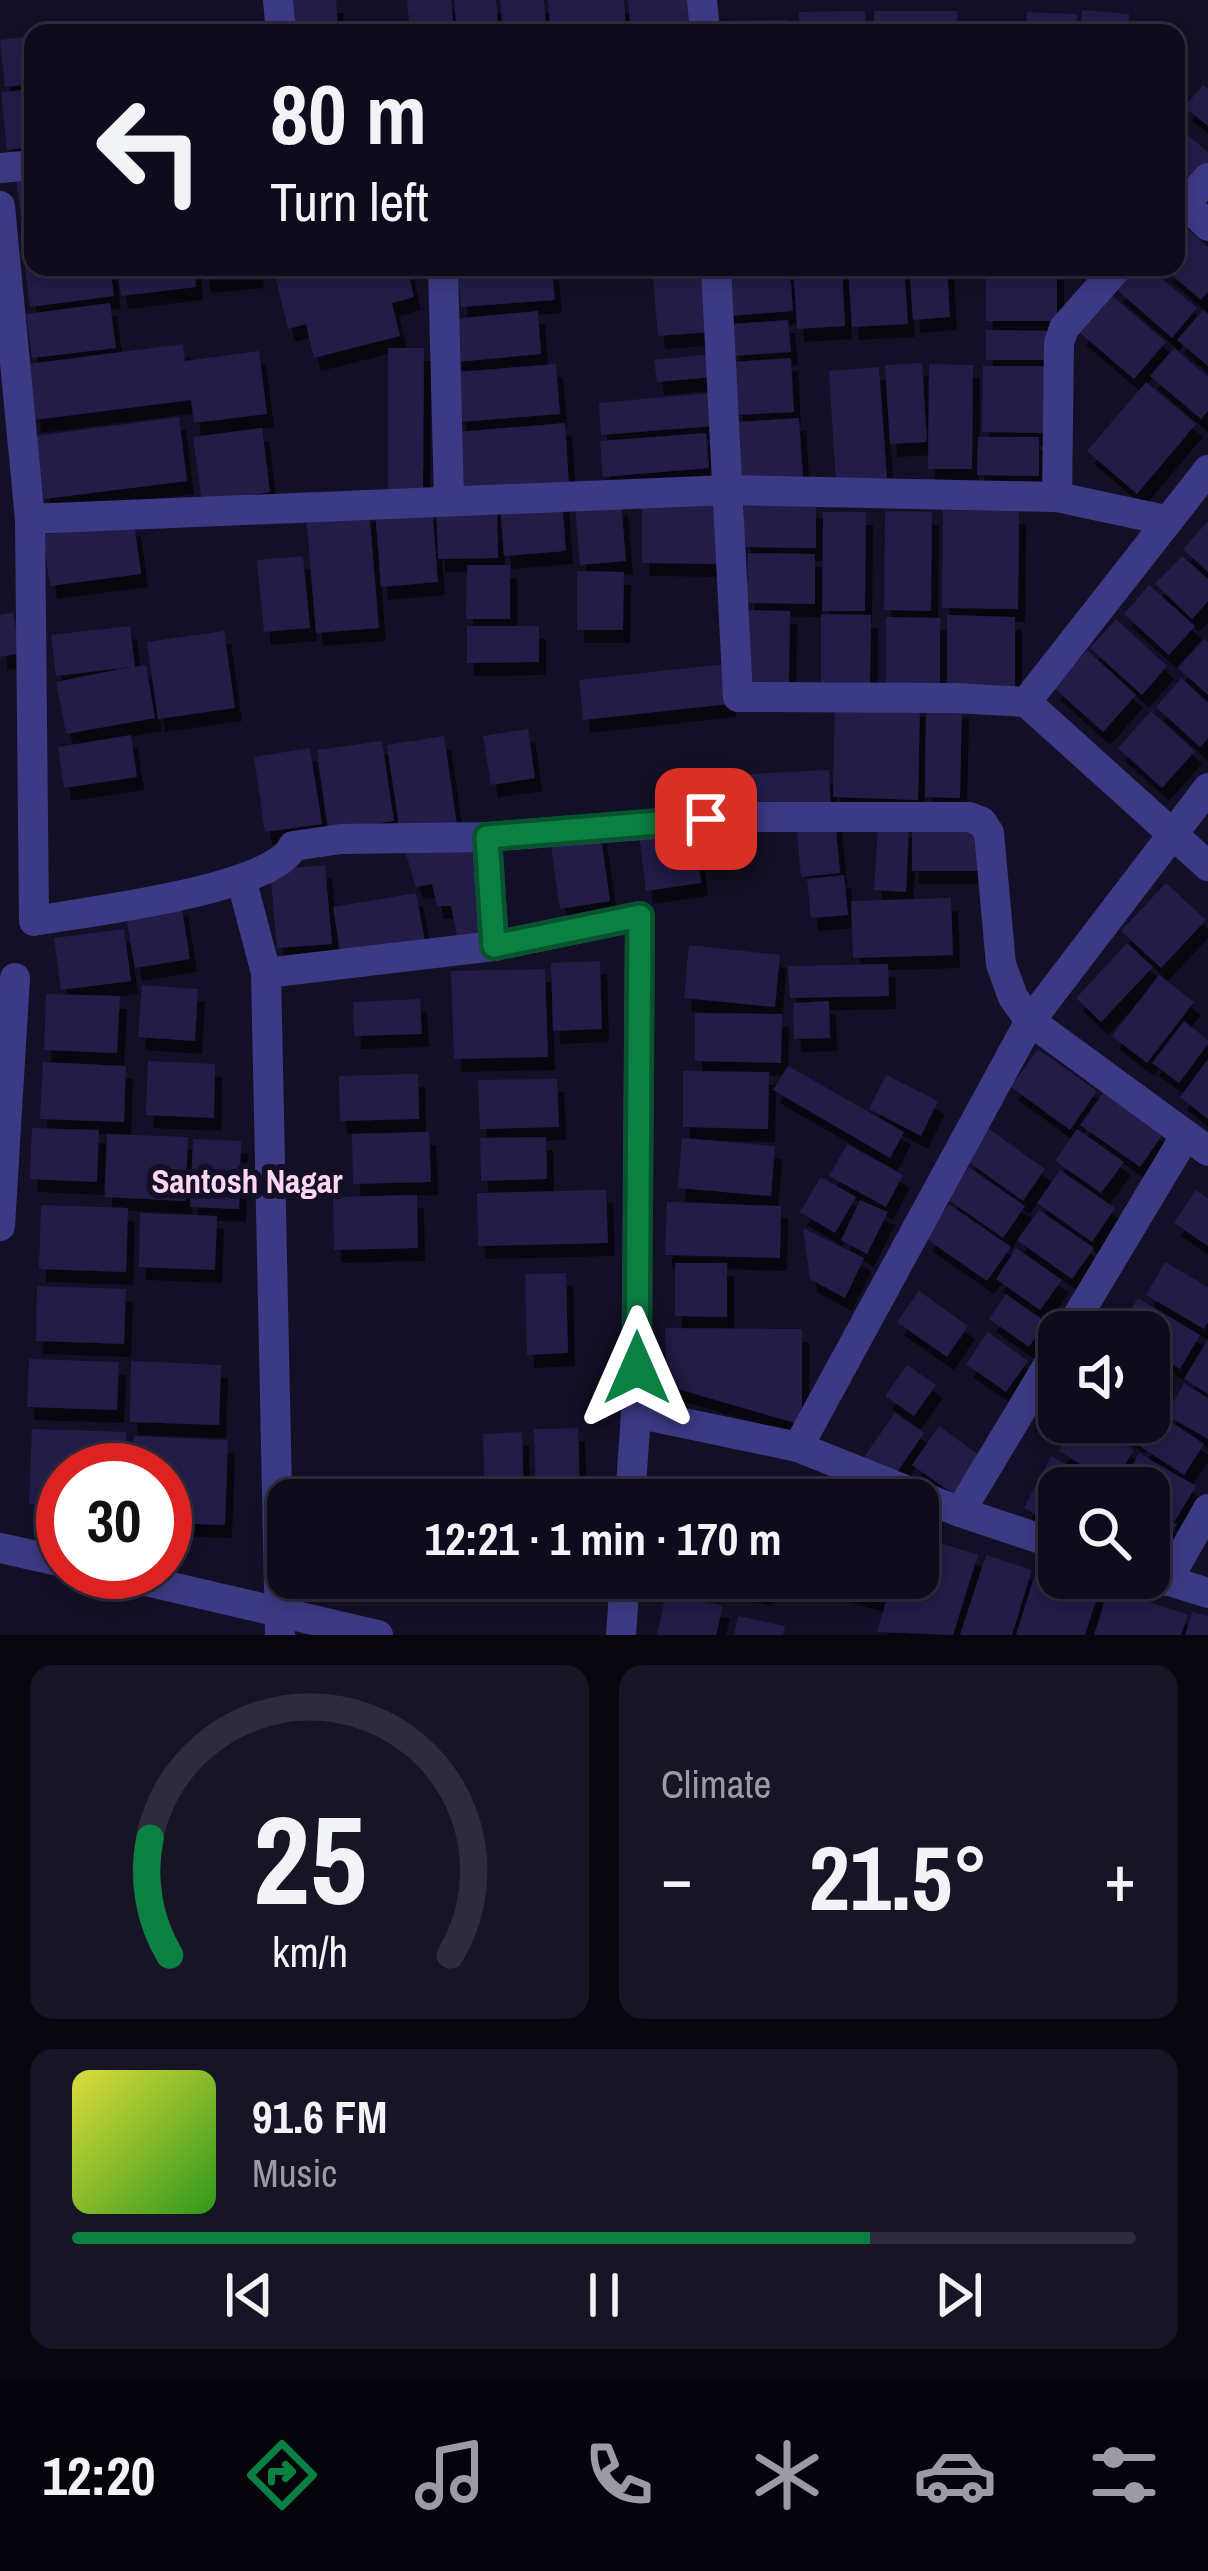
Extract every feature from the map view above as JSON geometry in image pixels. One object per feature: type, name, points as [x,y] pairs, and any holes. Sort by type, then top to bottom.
[{"type":"street","points":[[1186,209],[1208,178]]},
{"type":"street","points":[[0,206],[30,519],[34,921],[242,882],[279,863],[293,846],[370,837],[487,837],[745,817],[969,817],[982,822],[989,833],[1001,964],[1013,997],[1030,1022],[1197,1143],[1082,1311]]},
{"type":"street","points":[[443,276],[449,499]]},
{"type":"street","points":[[716,276],[738,697],[1026,702],[1208,866]]},
{"type":"street","points":[[1058,497],[1059,344],[1064,328],[1098,276]]},
{"type":"street","points":[[1026,702],[1208,470]]},
{"type":"street","points":[[30,519],[728,490],[1058,497],[1166,520]]},
{"type":"street","points":[[798,1447],[1030,1022],[1208,788]]},
{"type":"street","points":[[487,837],[494,946]]},
{"type":"street","points":[[242,882],[266,973],[280,1623]]},
{"type":"street","points":[[266,973],[494,946],[640,916],[631,1479]]},
{"type":"street","points":[[0,1226],[15,978]]},
{"type":"street","points":[[960,1513],[1038,1382]]},
{"type":"street","points":[[636,1413],[798,1447],[960,1513],[1038,1538]]},
{"type":"street","points":[[1170,1561],[1208,1509]]},
{"type":"street","points":[[0,1548],[36,1556]]},
{"type":"street","points":[[1170,1581],[1208,1592]]},
{"type":"street","points":[[192,1597],[280,1623],[378,1635]]},
{"type":"street","points":[[621,1635],[624,1599]]},
{"type":"building","points":[[283,0],[336,0],[338,24],[285,24]]},
{"type":"building","points":[[407,0],[451,0],[453,24],[409,24]]},
{"type":"building","points":[[454,0],[496,0],[498,24],[456,24]]},
{"type":"building","points":[[500,0],[544,0],[546,24],[502,24]]},
{"type":"building","points":[[548,0],[624,0],[626,24],[549,24]]},
{"type":"building","points":[[628,0],[695,0],[697,24],[630,24]]},
{"type":"building","points":[[1082,10],[1129,14],[1128,24],[1081,24]]},
{"type":"building","points":[[865,11],[866,24],[799,24],[799,12]]},
{"type":"building","points":[[874,11],[957,11],[957,24],[874,24]]},
{"type":"building","points":[[1027,12],[1077,14],[1076,24],[1026,24]]},
{"type":"building","points":[[788,20],[788,24],[721,24]]},
{"type":"building","points":[[24,37],[24,85],[5,87],[0,40]]},
{"type":"building","points":[[1203,85],[1208,89],[1208,126],[1185,108]]},
{"type":"building","points":[[24,90],[24,148],[7,150],[1,92]]},
{"type":"building","points":[[1185,133],[1208,152],[1208,170],[1193,188],[1185,181]]},
{"type":"building","points":[[24,179],[24,243],[16,180]]},
{"type":"building","points":[[1185,227],[1208,247],[1208,292],[1201,300],[1173,276],[1185,276]]},
{"type":"building","points":[[26,276],[111,276],[114,296],[30,307]]},
{"type":"building","points":[[118,276],[195,276],[196,287],[121,296]]},
{"type":"building","points":[[275,276],[409,276],[414,297],[392,303],[400,336],[314,358],[306,324],[288,329]]},
{"type":"building","points":[[458,276],[553,276],[555,300],[461,307]]},
{"type":"building","points":[[653,276],[707,276],[712,332],[658,336]]},
{"type":"building","points":[[725,276],[791,276],[793,311],[727,316]]},
{"type":"building","points":[[794,276],[842,276],[845,326],[797,329]]},
{"type":"building","points":[[849,276],[905,276],[908,324],[852,327]]},
{"type":"building","points":[[910,276],[948,276],[950,317],[913,320]]},
{"type":"building","points":[[986,276],[1057,276],[1057,321],[986,321]]},
{"type":"building","points":[[1127,276],[1159,276],[1197,308],[1172,338],[1116,289]]},
{"type":"building","points":[[1111,295],[1166,342],[1134,379],[1079,332]]},
{"type":"building","points":[[110,303],[116,348],[32,358],[26,314]]},
{"type":"building","points":[[1203,310],[1208,314],[1208,366],[1177,340]]},
{"type":"building","points":[[538,311],[541,354],[456,362],[452,319]]},
{"type":"building","points":[[788,320],[791,352],[733,356],[731,324]]},
{"type":"building","points":[[986,330],[1053,331],[1052,360],[986,360]]},
{"type":"building","points":[[183,344],[185,361],[259,351],[267,414],[194,423],[191,400],[34,420],[28,364]]},
{"type":"building","points":[[388,348],[424,348],[423,491],[388,491]]},
{"type":"building","points":[[1174,348],[1208,377],[1208,411],[1201,419],[1150,376]]},
{"type":"building","points":[[711,354],[713,377],[657,382],[654,360]]},
{"type":"building","points":[[791,358],[794,412],[736,415],[732,362]]},
{"type":"building","points":[[922,363],[927,442],[890,444],[885,365]]},
{"type":"building","points":[[556,364],[560,414],[460,422],[455,372]]},
{"type":"building","points":[[929,364],[973,365],[972,469],[928,469]]},
{"type":"building","points":[[983,366],[1052,366],[1051,433],[982,432]]},
{"type":"building","points":[[879,367],[887,478],[836,481],[829,371]]},
{"type":"building","points":[[1146,382],[1196,424],[1137,494],[1087,451]]},
{"type":"building","points":[[710,393],[713,426],[601,435],[599,403]]},
{"type":"building","points":[[179,417],[187,481],[44,499],[35,436]]},
{"type":"building","points":[[799,418],[803,477],[742,481],[738,422]]},
{"type":"building","points":[[565,423],[569,484],[462,493],[457,432]]},
{"type":"building","points":[[262,428],[270,492],[202,502],[193,437]]},
{"type":"building","points":[[706,433],[709,468],[603,477],[600,441]]},
{"type":"building","points":[[978,437],[1039,437],[1039,476],[977,475]]},
{"type":"building","points":[[562,499],[566,551],[504,556],[500,504]]},
{"type":"building","points":[[497,502],[498,558],[438,559],[436,503]]},
{"type":"building","points":[[621,502],[626,561],[580,565],[575,505]]},
{"type":"building","points":[[642,504],[718,505],[717,564],[642,563]]},
{"type":"building","points":[[744,505],[816,505],[816,548],[744,547]]},
{"type":"building","points":[[432,506],[438,582],[381,587],[375,510]]},
{"type":"building","points":[[369,509],[379,628],[316,633],[306,514]]},
{"type":"building","points":[[943,510],[1019,511],[1018,609],[942,608]]},
{"type":"building","points":[[885,511],[932,512],[931,611],[884,610]]},
{"type":"building","points":[[823,512],[866,512],[865,611],[822,611]]},
{"type":"building","points":[[1208,521],[1208,572],[1183,549]]},
{"type":"building","points":[[134,523],[141,574],[50,586],[43,535]]},
{"type":"building","points":[[748,553],[815,554],[815,604],[747,603]]},
{"type":"building","points":[[303,556],[310,628],[264,632],[257,560]]},
{"type":"building","points":[[1182,556],[1208,579],[1208,601],[1192,619],[1155,584]]},
{"type":"building","points":[[467,565],[510,565],[510,619],[466,619]]},
{"type":"building","points":[[577,571],[624,572],[623,630],[577,630]]},
{"type":"building","points":[[1149,585],[1195,626],[1169,655],[1124,614]]},
{"type":"building","points":[[745,610],[790,611],[789,686],[744,686]]},
{"type":"building","points":[[13,613],[21,653],[0,657],[0,615]]},
{"type":"building","points":[[821,614],[871,615],[870,683],[821,682]]},
{"type":"building","points":[[947,615],[1015,617],[1015,692],[947,692]]},
{"type":"building","points":[[886,617],[940,618],[940,688],[886,688]]},
{"type":"building","points":[[1116,619],[1167,666],[1142,695],[1090,648]]},
{"type":"building","points":[[130,626],[135,667],[146,665],[155,718],[66,734],[56,682],[130,667],[56,676],[51,635]]},
{"type":"building","points":[[467,626],[539,626],[539,662],[467,663]]},
{"type":"building","points":[[224,631],[235,708],[158,719],[147,642]]},
{"type":"building","points":[[1204,639],[1208,642],[1208,695],[1178,668]]},
{"type":"building","points":[[1087,650],[1136,695],[1103,732],[1053,687]]},
{"type":"building","points":[[725,664],[729,704],[583,720],[579,680]]},
{"type":"building","points":[[1181,678],[1208,703],[1208,738],[1200,747],[1156,707]]},
{"type":"building","points":[[835,701],[920,704],[918,800],[833,797]]},
{"type":"building","points":[[926,705],[962,706],[960,798],[925,797]]},
{"type":"building","points":[[1151,711],[1195,751],[1162,788],[1118,748]]},
{"type":"building","points":[[528,729],[535,778],[491,785],[483,736]]},
{"type":"building","points":[[131,735],[137,777],[64,788],[58,747]]},
{"type":"building","points":[[444,736],[457,825],[400,833],[387,745]]},
{"type":"building","points":[[382,741],[394,821],[328,830],[317,750]]},
{"type":"building","points":[[310,748],[322,824],[265,832],[254,757]]},
{"type":"building","points":[[829,770],[831,809],[750,813],[749,774]]},
{"type":"building","points":[[835,818],[840,873],[801,877],[796,822]]},
{"type":"building","points":[[878,824],[909,825],[906,892],[874,890]]},
{"type":"building","points":[[694,826],[701,883],[646,891],[639,834]]},
{"type":"building","points":[[912,829],[983,829],[983,871],[912,871]]},
{"type":"building","points":[[600,831],[610,901],[560,909],[550,839]]},
{"type":"building","points":[[480,842],[482,934],[457,936],[451,906],[437,906],[432,884],[416,887],[405,851]]},
{"type":"building","points":[[325,865],[332,944],[277,948],[270,870]]},
{"type":"building","points":[[844,875],[848,915],[811,918],[807,879]]},
{"type":"building","points":[[1166,883],[1206,920],[1161,968],[1121,931]]},
{"type":"building","points":[[416,893],[426,946],[342,961],[333,907]]},
{"type":"building","points":[[951,898],[953,955],[853,958],[851,901]]},
{"type":"building","points":[[181,902],[190,959],[135,968],[125,911]]},
{"type":"building","points":[[124,929],[131,981],[61,990],[54,938]]},
{"type":"building","points":[[1127,943],[1153,967],[1101,1022],[1076,998]]},
{"type":"building","points":[[689,945],[780,955],[775,1007],[684,998]]},
{"type":"building","points":[[600,961],[602,1029],[553,1031],[551,963]]},
{"type":"building","points":[[888,964],[889,996],[790,998],[788,966]]},
{"type":"building","points":[[545,969],[548,1057],[454,1059],[451,971]]},
{"type":"building","points":[[1159,975],[1194,1002],[1147,1063],[1112,1036]]},
{"type":"building","points":[[142,985],[198,989],[195,1041],[138,1037]]},
{"type":"building","points":[[46,994],[120,996],[117,1053],[44,1050]]},
{"type":"building","points":[[420,999],[422,1034],[354,1036],[353,1002]]},
{"type":"building","points":[[829,1001],[830,1038],[794,1039],[793,1003]]},
{"type":"building","points":[[695,1013],[782,1014],[781,1063],[695,1061]]},
{"type":"building","points":[[1184,1021],[1208,1044],[1179,1083],[1152,1063]]},
{"type":"building","points":[[1038,1049],[1097,1091],[1070,1130],[1011,1087]]},
{"type":"building","points":[[1208,1059],[1208,1119],[1180,1097]]},
{"type":"building","points":[[148,1061],[215,1064],[214,1118],[146,1115]]},
{"type":"building","points":[[43,1062],[126,1066],[124,1122],[40,1119]]},
{"type":"building","points":[[788,1066],[904,1132],[890,1158],[773,1090]]},
{"type":"building","points":[[683,1071],[769,1072],[768,1129],[683,1127]]},
{"type":"building","points":[[418,1074],[419,1119],[340,1121],[339,1076]]},
{"type":"building","points":[[886,1075],[938,1101],[921,1136],[869,1109]]},
{"type":"building","points":[[557,1079],[559,1127],[480,1129],[478,1080]]},
{"type":"building","points":[[1104,1092],[1163,1134],[1140,1167],[1080,1125]]},
{"type":"building","points":[[32,1128],[99,1130],[97,1182],[30,1179]]},
{"type":"building","points":[[988,1128],[1045,1169],[1023,1201],[966,1160]]},
{"type":"building","points":[[1077,1129],[1124,1162],[1101,1193],[1055,1161]]},
{"type":"building","points":[[429,1132],[431,1182],[353,1184],[352,1134]]},
{"type":"building","points":[[107,1134],[188,1137],[185,1201],[105,1197]]},
{"type":"building","points":[[546,1137],[547,1179],[481,1181],[480,1138]]},
{"type":"building","points":[[682,1138],[775,1146],[771,1196],[678,1188]]},
{"type":"building","points":[[193,1139],[241,1141],[239,1209],[190,1207]]},
{"type":"building","points":[[847,1144],[903,1175],[886,1207],[829,1176]]},
{"type":"building","points":[[969,1167],[1025,1206],[1003,1238],[947,1199]]},
{"type":"building","points":[[1060,1170],[1115,1208],[1092,1242],[1037,1203]]},
{"type":"building","points":[[821,1177],[856,1197],[835,1233],[800,1212]]},
{"type":"building","points":[[606,1190],[608,1243],[478,1246],[477,1193]]},
{"type":"building","points":[[1196,1190],[1208,1198],[1208,1246],[1174,1223]]},
{"type":"building","points":[[417,1195],[418,1248],[334,1250],[333,1197]]},
{"type":"building","points":[[860,1200],[888,1212],[867,1254],[841,1240]]},
{"type":"building","points":[[667,1202],[781,1206],[780,1258],[665,1255]]},
{"type":"building","points":[[949,1204],[1011,1247],[987,1281],[925,1238]]},
{"type":"building","points":[[41,1205],[128,1208],[126,1272],[39,1269]]},
{"type":"building","points":[[1039,1210],[1094,1248],[1072,1279],[1017,1240]]},
{"type":"building","points":[[140,1213],[217,1216],[215,1270],[139,1267]]},
{"type":"building","points":[[803,1228],[864,1258],[845,1298],[810,1279]]},
{"type":"building","points":[[1016,1248],[1062,1280],[1040,1310],[996,1279]]},
{"type":"building","points":[[1165,1262],[1208,1287],[1204,1329],[1146,1295]]},
{"type":"building","points":[[675,1263],[727,1263],[727,1317],[675,1316]]},
{"type":"building","points":[[566,1273],[568,1353],[527,1355],[525,1274]]},
{"type":"building","points":[[37,1286],[126,1289],[124,1344],[36,1341]]},
{"type":"building","points":[[919,1291],[968,1326],[947,1357],[897,1322]]},
{"type":"building","points":[[1006,1294],[1038,1316],[1038,1334],[1029,1347],[989,1319]]},
{"type":"building","points":[[1138,1298],[1160,1311],[1130,1311]]},
{"type":"building","points":[[1170,1317],[1200,1335],[1180,1369],[1170,1363]]},
{"type":"building","points":[[665,1328],[802,1329],[802,1425],[667,1386]]},
{"type":"building","points":[[988,1332],[1028,1361],[1006,1392],[966,1364]]},
{"type":"building","points":[[1208,1339],[1208,1394],[1184,1379]]},
{"type":"building","points":[[29,1359],[119,1362],[117,1410],[27,1407]]},
{"type":"building","points":[[131,1361],[221,1365],[219,1425],[130,1422]]},
{"type":"building","points":[[907,1365],[936,1385],[914,1416],[885,1396]]},
{"type":"building","points":[[1184,1383],[1208,1398],[1208,1439],[1170,1417]]},
{"type":"building","points":[[895,1413],[924,1433],[892,1479],[861,1461]]},
{"type":"building","points":[[1170,1421],[1204,1444],[1184,1475],[1141,1447],[1144,1443],[1170,1443]]},
{"type":"building","points":[[939,1426],[983,1458],[956,1496],[939,1479],[912,1465]]},
{"type":"building","points":[[578,1428],[579,1479],[535,1479],[534,1429]]},
{"type":"building","points":[[32,1429],[126,1432],[125,1443],[36,1443],[36,1504],[29,1504]]},
{"type":"building","points":[[522,1432],[523,1479],[484,1479],[483,1434]]},
{"type":"building","points":[[134,1436],[228,1440],[225,1525],[192,1524],[192,1443],[134,1443]]},
{"type":"building","points":[[1064,1443],[1122,1443],[1134,1450],[1124,1467],[1085,1467],[1059,1451]]},
{"type":"building","points":[[1139,1453],[1163,1467],[1131,1467]]},
{"type":"building","points":[[1051,1456],[1072,1467],[1045,1467]]},
{"type":"building","points":[[1170,1471],[1196,1486],[1175,1521],[1170,1518]]},
{"type":"building","points":[[1038,1481],[1038,1516],[1024,1508]]},
{"type":"building","points":[[939,1543],[978,1555],[953,1635],[877,1632],[887,1599],[939,1599]]},
{"type":"building","points":[[986,1555],[1032,1570],[1012,1635],[960,1635]]},
{"type":"building","points":[[1036,1571],[1038,1599],[1096,1599],[1085,1635],[1016,1635]]},
{"type":"building","points":[[665,1599],[723,1606],[716,1635],[657,1635]]},
{"type":"building","points":[[1105,1599],[1141,1599],[1188,1615],[1181,1635],[1094,1635]]},
{"type":"building","points":[[1192,1612],[1208,1616],[1208,1635],[1185,1635]]},
{"type":"building","points":[[738,1616],[785,1626],[783,1635],[734,1635]]},
{"type":"district","name":"Santosh Nagar","points":[[247,1181]]},
{"type":"route","points":[[637,1368],[640,916],[494,946],[487,837],[706,819]]}]
